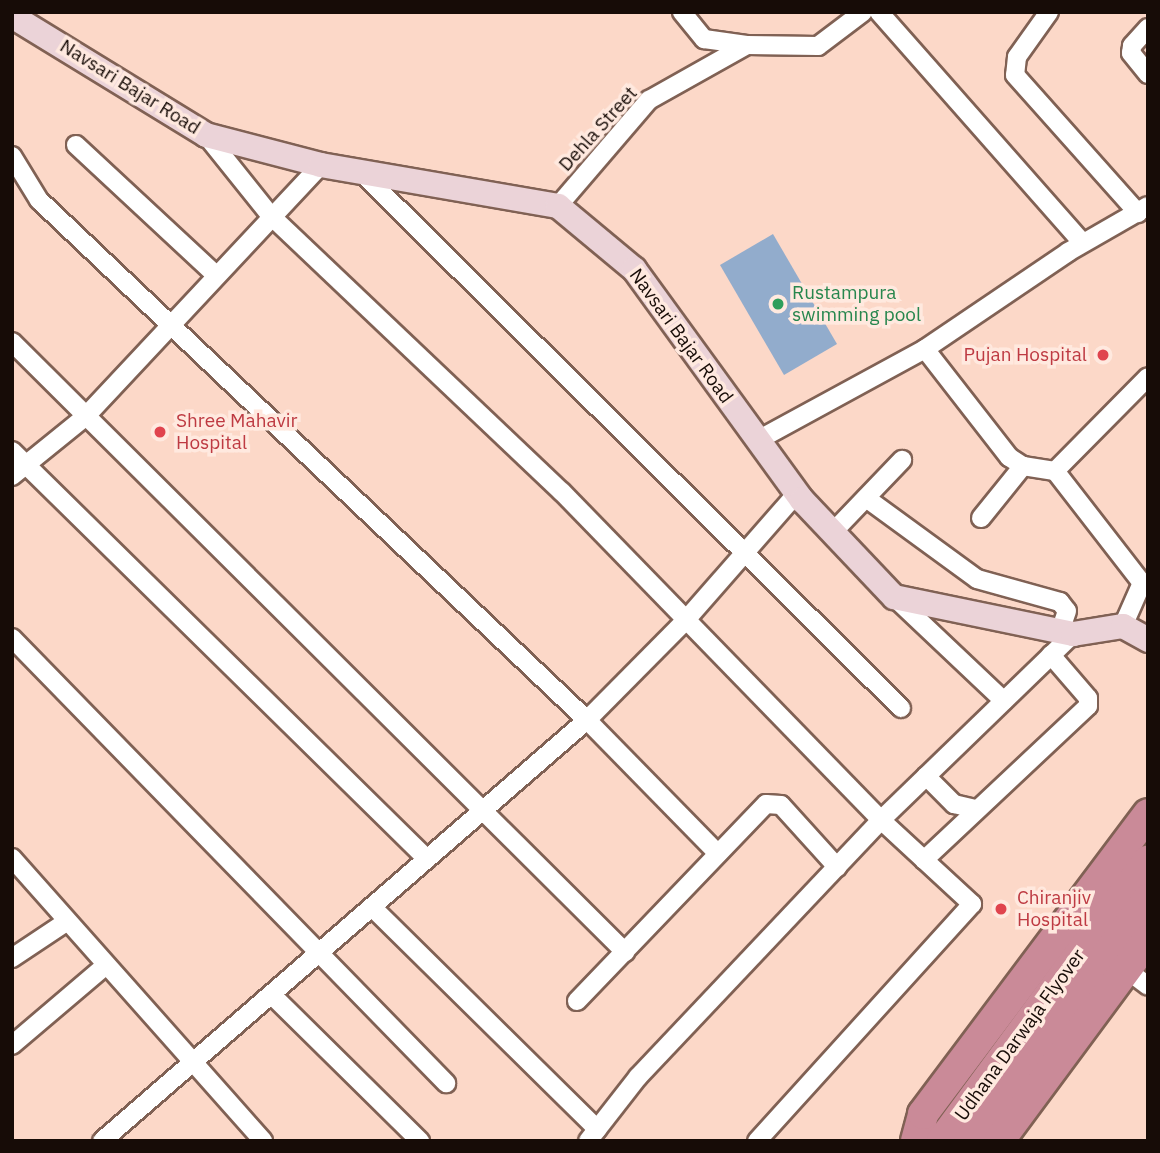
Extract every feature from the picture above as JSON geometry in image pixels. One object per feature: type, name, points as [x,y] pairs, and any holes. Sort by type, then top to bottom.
[{"type":"highway","points":[[916,1141],[923,1114],[1145,812]]},
{"type":"highway","name":"Udhana Darwaja Flyover","points":[[969,1141],[1018,1055],[1148,861]]},
{"type":"highway","name":"Udhana Darwaja Flyover","points":[[942,1141],[1018,1055],[1148,899]]},
{"type":"highway","points":[[999,1141],[1138,978],[1148,940]]},
{"type":"main road","name":"Navsari Bajar Road","points":[[12,16],[206,135],[321,165],[558,206],[634,268],[797,493],[894,597]]},
{"type":"main road","points":[[894,597],[1067,632],[1123,626],[1148,640]]},
{"type":"street","points":[[682,12],[704,39],[747,45],[818,46],[863,12]]},
{"type":"street","points":[[879,12],[1083,242]]},
{"type":"street","points":[[758,440],[925,349],[1083,242],[1143,210],[1015,75],[1017,57],[1049,12]]},
{"type":"street","points":[[1148,28],[1132,46],[1131,53],[1148,74]]},
{"type":"street","name":"Dehla Street","points":[[558,206],[649,100],[747,45]]},
{"type":"street","points":[[206,135],[270,215],[562,492],[881,820],[972,904],[759,1140]]},
{"type":"street","points":[[76,145],[215,274]]},
{"type":"street","points":[[12,156],[39,200],[587,720],[718,855]]},
{"type":"street","points":[[20,471],[86,416],[270,215],[321,165]]},
{"type":"street","points":[[361,172],[901,708]]},
{"type":"street","points":[[12,342],[625,952]]},
{"type":"street","points":[[925,349],[1009,457],[1023,467],[1055,471],[1143,573],[1142,583],[1123,626]]},
{"type":"street","points":[[1055,471],[1148,377]]},
{"type":"street","points":[[12,451],[20,471],[427,859]]},
{"type":"street","points":[[833,532],[902,460]]},
{"type":"street","points":[[981,518],[1023,467]]},
{"type":"street","points":[[102,1141],[587,720],[685,621],[743,551],[797,493]]},
{"type":"street","points":[[373,908],[593,1135],[638,1077],[881,820],[1051,655],[1067,632],[1067,611],[1060,602],[976,579],[866,498]]},
{"type":"street","points":[[894,597],[1004,701]]},
{"type":"street","points":[[12,638],[446,1083]]},
{"type":"street","points":[[924,860],[975,809],[1088,706],[1088,698],[1051,655]]},
{"type":"street","points":[[926,776],[954,804],[975,809]]},
{"type":"street","points":[[578,1001],[759,810],[773,801],[837,867]]},
{"type":"street","points":[[12,858],[263,1141]]},
{"type":"street","points":[[12,958],[66,922]]},
{"type":"street","points":[[12,1045],[106,965]]},
{"type":"street","points":[[272,995],[420,1141]]},
{"type":"water","name":"Rustampura swimming pool","points":[[773,234],[837,344],[784,375],[720,265]]},
{"type":"place","name":"Rustampura swimming pool","points":[[778,304]]},
{"type":"place","name":"Pujan Hospital","points":[[1103,355]]},
{"type":"place","name":"Shree Mahavir Hospital","points":[[160,432]]},
{"type":"place","name":"Chiranjiv Hospital","points":[[1001,909]]}]
